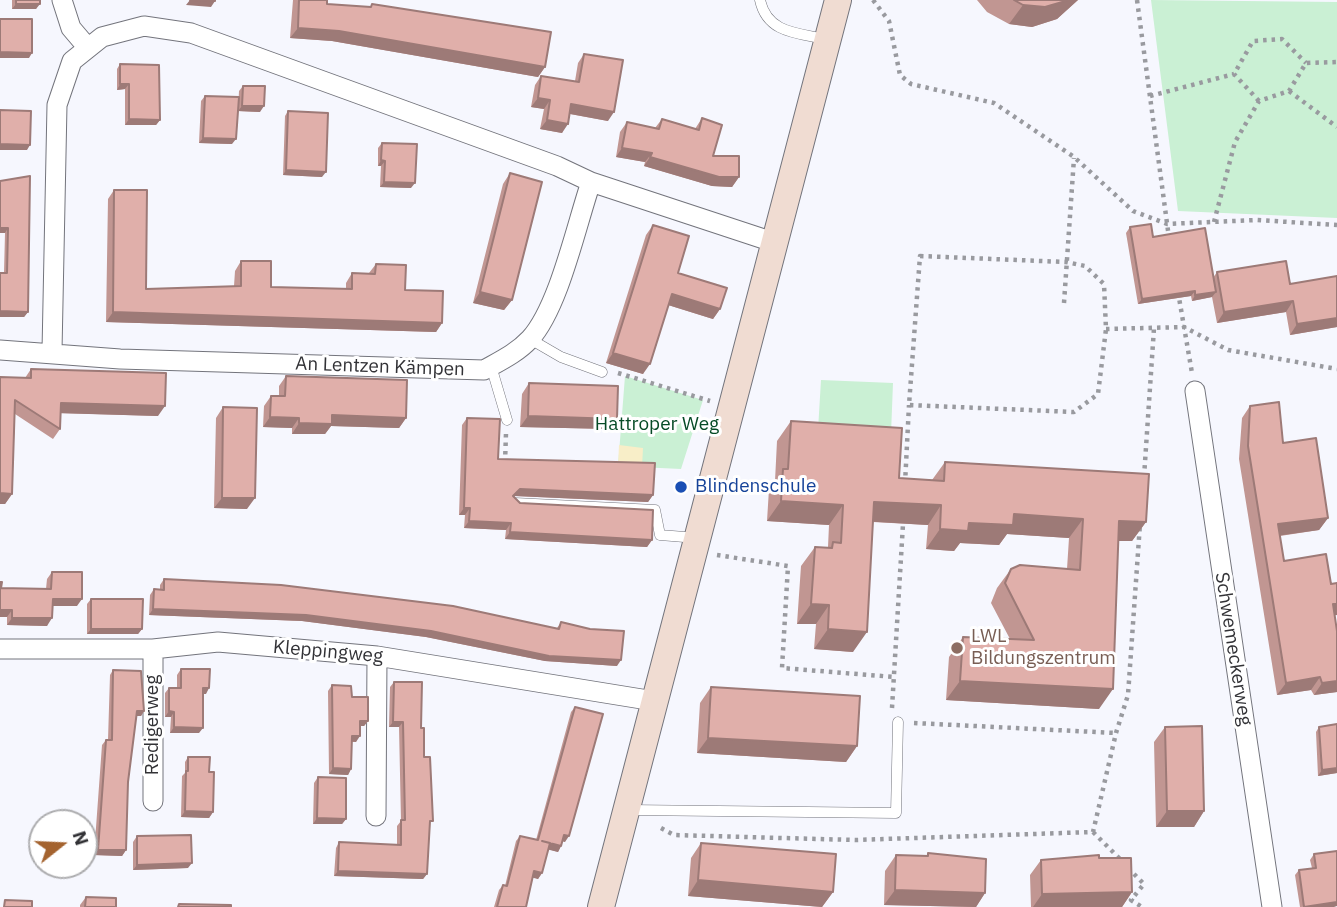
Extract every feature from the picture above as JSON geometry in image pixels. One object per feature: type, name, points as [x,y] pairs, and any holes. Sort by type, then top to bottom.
[{"type":"main road","points":[[601,907],[838,0]]},
{"type":"street","points":[[62,0],[72,28],[88,48]]},
{"type":"street","points":[[52,351],[55,316],[57,105],[72,61],[102,37],[144,26],[191,33],[557,166],[591,182],[776,243]]},
{"type":"street","name":"An Lentzen Kämpen","points":[[0,350],[52,351],[120,359],[484,370],[530,339],[548,312],[591,182]]},
{"type":"street","name":"Schwemeckerweg","points":[[1195,391],[1272,907]]},
{"type":"street","name":"Kleppingweg","points":[[0,649],[153,649],[218,642],[377,656],[654,701]]},
{"type":"street","name":"Redigerweg","points":[[153,649],[153,801]]},
{"type":"street","points":[[376,816],[377,656]]},
{"type":"lane","points":[[760,0],[762,12],[776,29],[828,40]]},
{"type":"lane","points":[[530,339],[561,358],[602,372]]},
{"type":"lane","points":[[491,366],[507,420]]},
{"type":"lane","points":[[515,503],[655,510],[660,535],[696,545]]},
{"type":"lane","points":[[625,810],[896,813],[898,722]]},
{"type":"path","points":[[873,0],[889,21],[900,75],[911,84],[994,103],[1074,158],[1133,211],[1167,224],[1257,220],[1337,225]]},
{"type":"path","points":[[1137,0],[1171,250]]},
{"type":"path","points":[[1150,96],[1234,74],[1252,41],[1282,39],[1306,63],[1337,62]]},
{"type":"path","points":[[1214,222],[1235,142],[1259,101],[1289,91],[1306,63]]},
{"type":"path","points":[[1234,74],[1259,101]]},
{"type":"path","points":[[1289,91],[1337,127]]},
{"type":"path","points":[[1064,303],[1074,158]]},
{"type":"path","points":[[905,485],[909,405],[920,256],[1066,262],[1085,266],[1104,284],[1106,329],[1098,394],[1074,412],[909,405]]},
{"type":"path","points":[[1178,288],[1195,391]]},
{"type":"path","points":[[1106,329],[1184,327],[1228,350],[1337,369]]},
{"type":"path","points":[[1143,488],[1154,328]]},
{"type":"path","points":[[602,372],[624,373],[731,408]]},
{"type":"path","points":[[504,475],[507,420]]},
{"type":"path","points":[[1093,832],[1116,733],[1128,695],[1141,516]]},
{"type":"path","points":[[903,524],[891,722],[1116,733]]},
{"type":"path","points":[[696,545],[788,566],[782,668],[894,677]]},
{"type":"path","points":[[625,810],[674,835],[855,840],[1093,832],[1144,884],[1131,900],[1142,907]]},
{"type":"green space","points":[[1151,0],[1337,2],[1337,218],[1178,211]]},
{"type":"green space","name":"Hattroper Weg","points":[[625,376],[703,400],[681,469],[618,466]]},
{"type":"green space","points":[[821,380],[893,383],[891,434],[818,430]]},
{"type":"sand","points":[[619,445],[643,448],[642,467],[618,466]]},
{"type":"building","points":[[16,0],[40,0],[40,4],[16,4]]},
{"type":"building","points":[[299,0],[327,0],[327,4],[371,7],[372,4],[551,32],[545,67],[339,31],[298,28]]},
{"type":"building","points":[[1014,0],[1069,0],[1045,7],[1023,5]]},
{"type":"building","points":[[0,19],[32,19],[32,53],[0,52]]},
{"type":"building","points":[[584,54],[623,60],[614,112],[571,104],[568,124],[547,120],[550,100],[538,98],[541,76],[579,82]]},
{"type":"building","points":[[120,64],[159,65],[160,120],[129,119],[129,84],[120,84]]},
{"type":"building","points":[[243,86],[265,86],[264,106],[242,106]]},
{"type":"building","points":[[205,96],[239,97],[236,139],[203,138]]},
{"type":"building","points":[[0,110],[31,111],[30,145],[0,144]]},
{"type":"building","points":[[288,111],[328,113],[326,172],[286,170]]},
{"type":"building","points":[[702,118],[722,125],[713,156],[739,156],[739,177],[719,177],[650,157],[652,153],[622,148],[627,122],[659,129],[662,119],[699,130]]},
{"type":"building","points":[[382,143],[417,144],[415,183],[384,182]]},
{"type":"building","points":[[510,173],[542,182],[512,300],[480,292]]},
{"type":"building","points":[[30,176],[28,312],[0,311],[0,273],[7,273],[8,228],[0,228],[0,181]]},
{"type":"building","points":[[114,190],[147,190],[146,289],[241,286],[241,261],[271,261],[271,287],[352,289],[352,273],[375,274],[376,264],[406,265],[405,290],[443,291],[442,323],[113,312]]},
{"type":"building","points":[[1151,224],[1153,237],[1205,228],[1216,292],[1195,295],[1195,291],[1142,299],[1130,227]]},
{"type":"building","points":[[653,225],[689,236],[678,273],[727,288],[720,309],[672,294],[650,364],[613,353]]},
{"type":"building","points":[[1286,261],[1290,284],[1337,276],[1337,318],[1297,324],[1293,301],[1224,312],[1217,272]]},
{"type":"building","points":[[31,369],[166,373],[165,406],[61,403],[60,429],[15,400],[12,494],[0,493],[0,377],[31,378]]},
{"type":"building","points":[[286,376],[407,380],[406,418],[332,415],[332,424],[299,423],[299,418],[270,417],[271,396],[285,396]]},
{"type":"building","points":[[529,383],[618,386],[617,419],[528,416]]},
{"type":"building","points":[[1279,402],[1283,443],[1316,438],[1328,518],[1278,524],[1284,561],[1326,554],[1331,584],[1337,583],[1337,604],[1333,604],[1337,631],[1337,681],[1322,683],[1320,677],[1286,683],[1248,446],[1250,406]]},
{"type":"building","points":[[223,407],[257,408],[255,498],[222,498]]},
{"type":"building","points":[[467,418],[500,419],[498,459],[655,463],[653,495],[520,489],[513,496],[520,503],[653,510],[652,540],[510,532],[511,523],[469,521],[470,508],[464,508]]},
{"type":"building","points":[[791,421],[902,428],[899,478],[944,481],[945,462],[1149,474],[1146,522],[1119,521],[1113,689],[960,681],[963,637],[1034,640],[1005,583],[1011,569],[1020,565],[1080,570],[1083,519],[1014,514],[1013,525],[969,523],[968,531],[940,529],[941,505],[874,502],[867,632],[828,629],[829,605],[811,604],[815,547],[832,548],[833,542],[841,543],[843,505],[781,501],[783,469],[788,469]]},
{"type":"building","points":[[52,572],[82,572],[82,599],[53,599],[52,618],[12,618],[12,610],[0,610],[0,582],[1,588],[51,589]]},
{"type":"building","points":[[164,579],[281,585],[453,606],[559,629],[561,622],[590,629],[624,631],[621,660],[549,656],[431,631],[306,615],[153,609],[154,589],[164,590]]},
{"type":"building","points":[[91,599],[143,599],[142,629],[91,629]]},
{"type":"building","points":[[181,669],[210,669],[209,688],[203,688],[203,728],[174,727],[174,712],[169,711],[169,688],[181,688]]},
{"type":"building","points":[[113,670],[141,671],[144,711],[137,711],[128,782],[126,850],[98,850],[106,740],[112,740]]},
{"type":"building","points":[[394,682],[422,682],[421,728],[424,728],[424,757],[430,757],[433,821],[430,821],[427,874],[338,871],[339,842],[401,845],[401,820],[405,820],[403,722],[393,722]]},
{"type":"building","points":[[332,685],[351,686],[352,697],[368,697],[368,721],[360,721],[360,736],[352,736],[351,769],[333,768]]},
{"type":"building","points":[[711,687],[860,696],[857,746],[708,738]]},
{"type":"building","points":[[575,707],[603,714],[569,836],[564,835],[561,846],[550,843],[542,873],[534,871],[526,907],[497,907],[503,885],[507,886],[520,836],[538,840]]},
{"type":"building","points":[[1337,724],[1337,768],[1322,770],[1319,727]]},
{"type":"building","points":[[1202,726],[1204,811],[1167,811],[1165,727]]},
{"type":"building","points":[[188,757],[210,757],[209,772],[214,772],[213,812],[185,811]]},
{"type":"building","points":[[318,777],[346,778],[346,819],[317,818]]},
{"type":"building","points":[[191,835],[192,863],[137,865],[137,836]]},
{"type":"building","points":[[701,843],[836,854],[833,892],[698,880]]},
{"type":"building","points":[[1337,851],[1337,902],[1304,907],[1299,870],[1316,868],[1314,854]]},
{"type":"building","points":[[928,853],[986,859],[985,893],[895,890],[896,855],[928,856]]},
{"type":"building","points":[[1099,855],[1099,858],[1131,858],[1132,892],[1042,894],[1041,860]]},
{"type":"building","points":[[86,897],[116,898],[116,907],[85,907]]},
{"type":"building","points":[[5,900],[32,901],[32,907],[4,907]]},
{"type":"building","points":[[179,904],[231,905],[231,907],[178,907]]},
{"type":"place","name":"Blindenschule","points":[[681,487]]},
{"type":"place","name":"LWL Bildungszentrum","points":[[957,648]]}]
